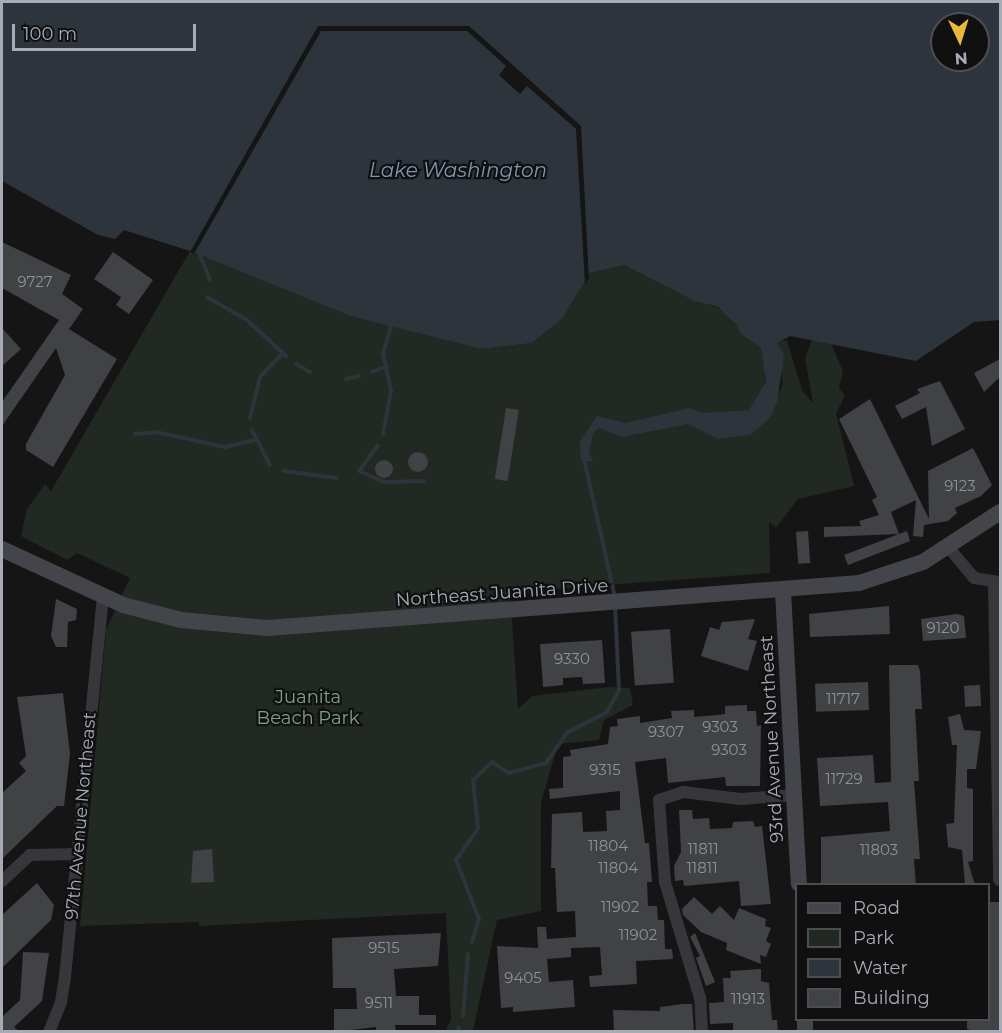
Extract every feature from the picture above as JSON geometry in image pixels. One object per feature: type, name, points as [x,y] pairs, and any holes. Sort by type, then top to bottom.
[{"type":"main road","name":"Northeast Juanita Drive","points":[[2,549],[103,598],[181,620],[268,628],[783,592],[878,578],[950,548],[1000,512]]},
{"type":"main road","name":"93rd Avenue Northeast","points":[[783,592],[799,883]]},
{"type":"street","points":[[950,548],[975,578],[998,583],[999,880]]},
{"type":"street","name":"97th Avenue Northeast","points":[[49,1032],[62,1002],[103,598]]},
{"type":"street","points":[[702,1032],[700,998],[665,882],[659,800],[683,792],[741,799],[795,795]]},
{"type":"street","points":[[2,881],[30,855],[78,854]]},
{"type":"green space","name":"Juanita Beach Park","points":[[190,251],[350,316],[481,349],[532,343],[562,319],[590,273],[623,265],[696,302],[716,306],[764,345],[766,421],[783,384],[777,342],[787,340],[802,390],[813,403],[805,359],[812,340],[831,344],[843,371],[839,387],[845,396],[836,413],[854,486],[798,499],[776,528],[769,522],[770,573],[510,592],[518,709],[532,696],[609,687],[630,688],[633,705],[604,720],[599,740],[558,744],[541,802],[541,911],[497,920],[473,1031],[445,1031],[451,1020],[446,913],[199,926],[199,922],[80,926],[106,630],[130,578],[77,553],[67,560],[21,536],[27,509],[45,484],[51,491]]},
{"type":"water","name":"Lake Washington","points":[[2,2],[1000,2],[1000,320],[974,322],[916,361],[790,336],[777,343],[784,355],[777,402],[770,418],[750,435],[718,439],[688,424],[622,437],[599,428],[593,433],[589,454],[593,461],[581,461],[580,441],[597,416],[626,423],[689,408],[703,413],[749,410],[766,382],[761,348],[740,333],[737,325],[717,306],[696,302],[624,265],[590,273],[562,319],[532,343],[481,349],[350,316],[190,251],[124,230],[115,239],[98,235],[2,181]]},
{"type":"pier","points":[[318,26],[469,26],[581,126],[589,279],[585,284],[576,129],[527,86],[520,94],[499,75],[506,66],[467,31],[321,31],[194,254],[190,252]]},
{"type":"building","points":[[2,242],[71,275],[62,294],[83,309],[69,329],[117,359],[53,467],[26,450],[26,444],[65,375],[56,348],[2,426],[2,402],[59,320],[2,288]]},
{"type":"building","points":[[113,252],[153,280],[129,314],[116,305],[121,297],[94,279]]},
{"type":"building","points":[[2,328],[21,349],[2,366]]},
{"type":"building","points":[[1000,359],[1000,377],[984,392],[974,373]]},
{"type":"building","points":[[940,381],[965,429],[932,446],[926,407],[902,419],[895,406],[920,393],[917,389]]},
{"type":"building","points":[[870,399],[929,519],[928,471],[973,448],[992,485],[981,496],[955,508],[957,513],[948,521],[924,525],[923,537],[913,536],[916,500],[891,512],[899,534],[824,537],[824,527],[861,526],[859,521],[879,515],[872,500],[877,497],[839,419]]},
{"type":"building","points":[[506,408],[519,410],[508,481],[495,479]]},
{"type":"building","points":[[418,452],[425,455],[428,462],[425,469],[418,472],[411,469],[408,462],[411,455]]},
{"type":"building","points":[[380,460],[388,460],[393,465],[391,476],[380,478],[375,473],[375,465]]},
{"type":"building","points":[[808,531],[810,563],[798,564],[796,532]]},
{"type":"building","points":[[907,531],[910,541],[848,565],[844,555]]},
{"type":"building","points":[[56,599],[77,609],[76,620],[68,622],[67,647],[56,647],[51,636]]},
{"type":"building","points":[[889,606],[890,634],[810,637],[809,614]]},
{"type":"building","points":[[957,614],[964,616],[966,638],[923,641],[921,619]]},
{"type":"building","points":[[755,619],[748,639],[757,641],[748,671],[701,656],[710,627],[719,630],[722,622]]},
{"type":"building","points":[[670,629],[674,683],[635,686],[631,632]]},
{"type":"building","points":[[602,640],[605,683],[583,684],[582,677],[563,678],[563,685],[543,687],[540,644]]},
{"type":"building","points":[[889,665],[918,665],[922,709],[915,709],[919,781],[914,781],[920,859],[914,859],[916,883],[821,883],[821,837],[890,831],[888,802],[820,806],[817,758],[873,755],[875,783],[891,782]]},
{"type":"building","points":[[868,682],[869,710],[816,712],[815,684]]},
{"type":"building","points":[[980,685],[981,706],[965,707],[964,686]]},
{"type":"building","points":[[63,693],[70,754],[64,806],[57,806],[2,859],[2,793],[26,771],[19,763],[26,756],[17,697]]},
{"type":"building","points":[[747,705],[747,711],[756,711],[757,726],[761,725],[760,786],[726,786],[725,777],[668,783],[666,758],[635,762],[645,843],[649,843],[652,882],[647,882],[648,906],[657,906],[658,920],[664,920],[665,949],[672,949],[673,959],[636,961],[637,984],[590,987],[589,976],[602,975],[600,947],[571,948],[571,957],[547,959],[549,982],[573,980],[575,1007],[513,1012],[513,1007],[501,1008],[497,946],[538,948],[537,927],[546,927],[547,939],[576,937],[575,911],[557,912],[555,868],[551,868],[552,814],[582,812],[583,832],[607,831],[606,811],[620,810],[620,791],[550,799],[549,789],[563,788],[563,757],[571,756],[570,750],[608,744],[610,727],[618,726],[617,719],[640,716],[640,723],[672,718],[671,711],[694,710],[694,717],[717,715],[725,714],[725,706]]},
{"type":"building","points":[[960,714],[964,730],[981,731],[976,769],[967,769],[967,788],[973,789],[973,861],[968,862],[974,883],[965,883],[962,850],[948,847],[946,824],[954,823],[957,745],[952,745],[948,717]]},
{"type":"building","points":[[679,810],[692,810],[693,819],[709,818],[710,829],[732,828],[733,822],[753,821],[755,827],[762,826],[771,904],[741,906],[739,881],[684,886],[683,880],[675,881],[674,866],[681,852]]},
{"type":"building","points":[[212,849],[214,882],[191,883],[193,851]]},
{"type":"building","points":[[37,883],[54,905],[51,920],[2,968],[2,915]]},
{"type":"building","points":[[694,897],[712,914],[720,906],[734,920],[739,908],[766,919],[765,926],[771,928],[766,941],[771,944],[766,957],[760,955],[761,964],[726,950],[727,943],[701,932],[683,915],[682,909]]},
{"type":"building","points":[[990,902],[1000,902],[999,1031],[967,1029],[967,1021],[990,1021]]},
{"type":"building","points":[[441,933],[438,966],[394,969],[396,996],[419,996],[419,1015],[436,1015],[436,1025],[395,1025],[396,1032],[376,1032],[376,1027],[334,1032],[334,1009],[357,1009],[356,988],[333,988],[332,938]]},
{"type":"building","points":[[695,933],[715,982],[706,986],[696,958],[700,956],[690,937]]},
{"type":"building","points":[[23,952],[49,953],[42,1001],[14,1027],[19,1032],[2,1032],[2,1017],[20,1000]]},
{"type":"building","points":[[761,969],[761,981],[769,983],[772,1020],[777,1020],[778,1031],[733,1032],[733,1023],[710,1024],[709,1003],[724,1002],[723,978],[731,978],[730,971]]},
{"type":"building","points":[[692,1004],[694,1032],[614,1032],[613,1010],[660,1011],[660,1007]]},
{"type":"waterway","points":[[200,255],[210,280]]},
{"type":"waterway","points":[[207,297],[247,320],[286,356]]},
{"type":"waterway","points":[[383,434],[391,391],[383,354],[391,326]]},
{"type":"waterway","points":[[250,418],[260,377],[282,354]]},
{"type":"waterway","points":[[296,364],[310,372]]},
{"type":"waterway","points":[[372,372],[387,366]]},
{"type":"waterway","points":[[346,379],[359,376]]},
{"type":"waterway","points":[[252,430],[270,465]]},
{"type":"waterway","points":[[135,434],[156,432],[225,447],[255,440]]},
{"type":"waterway","points":[[378,445],[359,471],[384,482],[424,481]]},
{"type":"waterway","points":[[584,459],[615,598]]},
{"type":"waterway","points":[[283,471],[337,478]]},
{"type":"waterway","points":[[472,942],[479,919],[456,860],[478,829],[473,780],[492,762],[509,773],[546,763],[568,732],[607,712],[619,690],[615,605]]},
{"type":"waterway","points":[[463,1016],[468,954]]},
{"type":"waterway","points":[[457,1032],[459,1027]]}]
